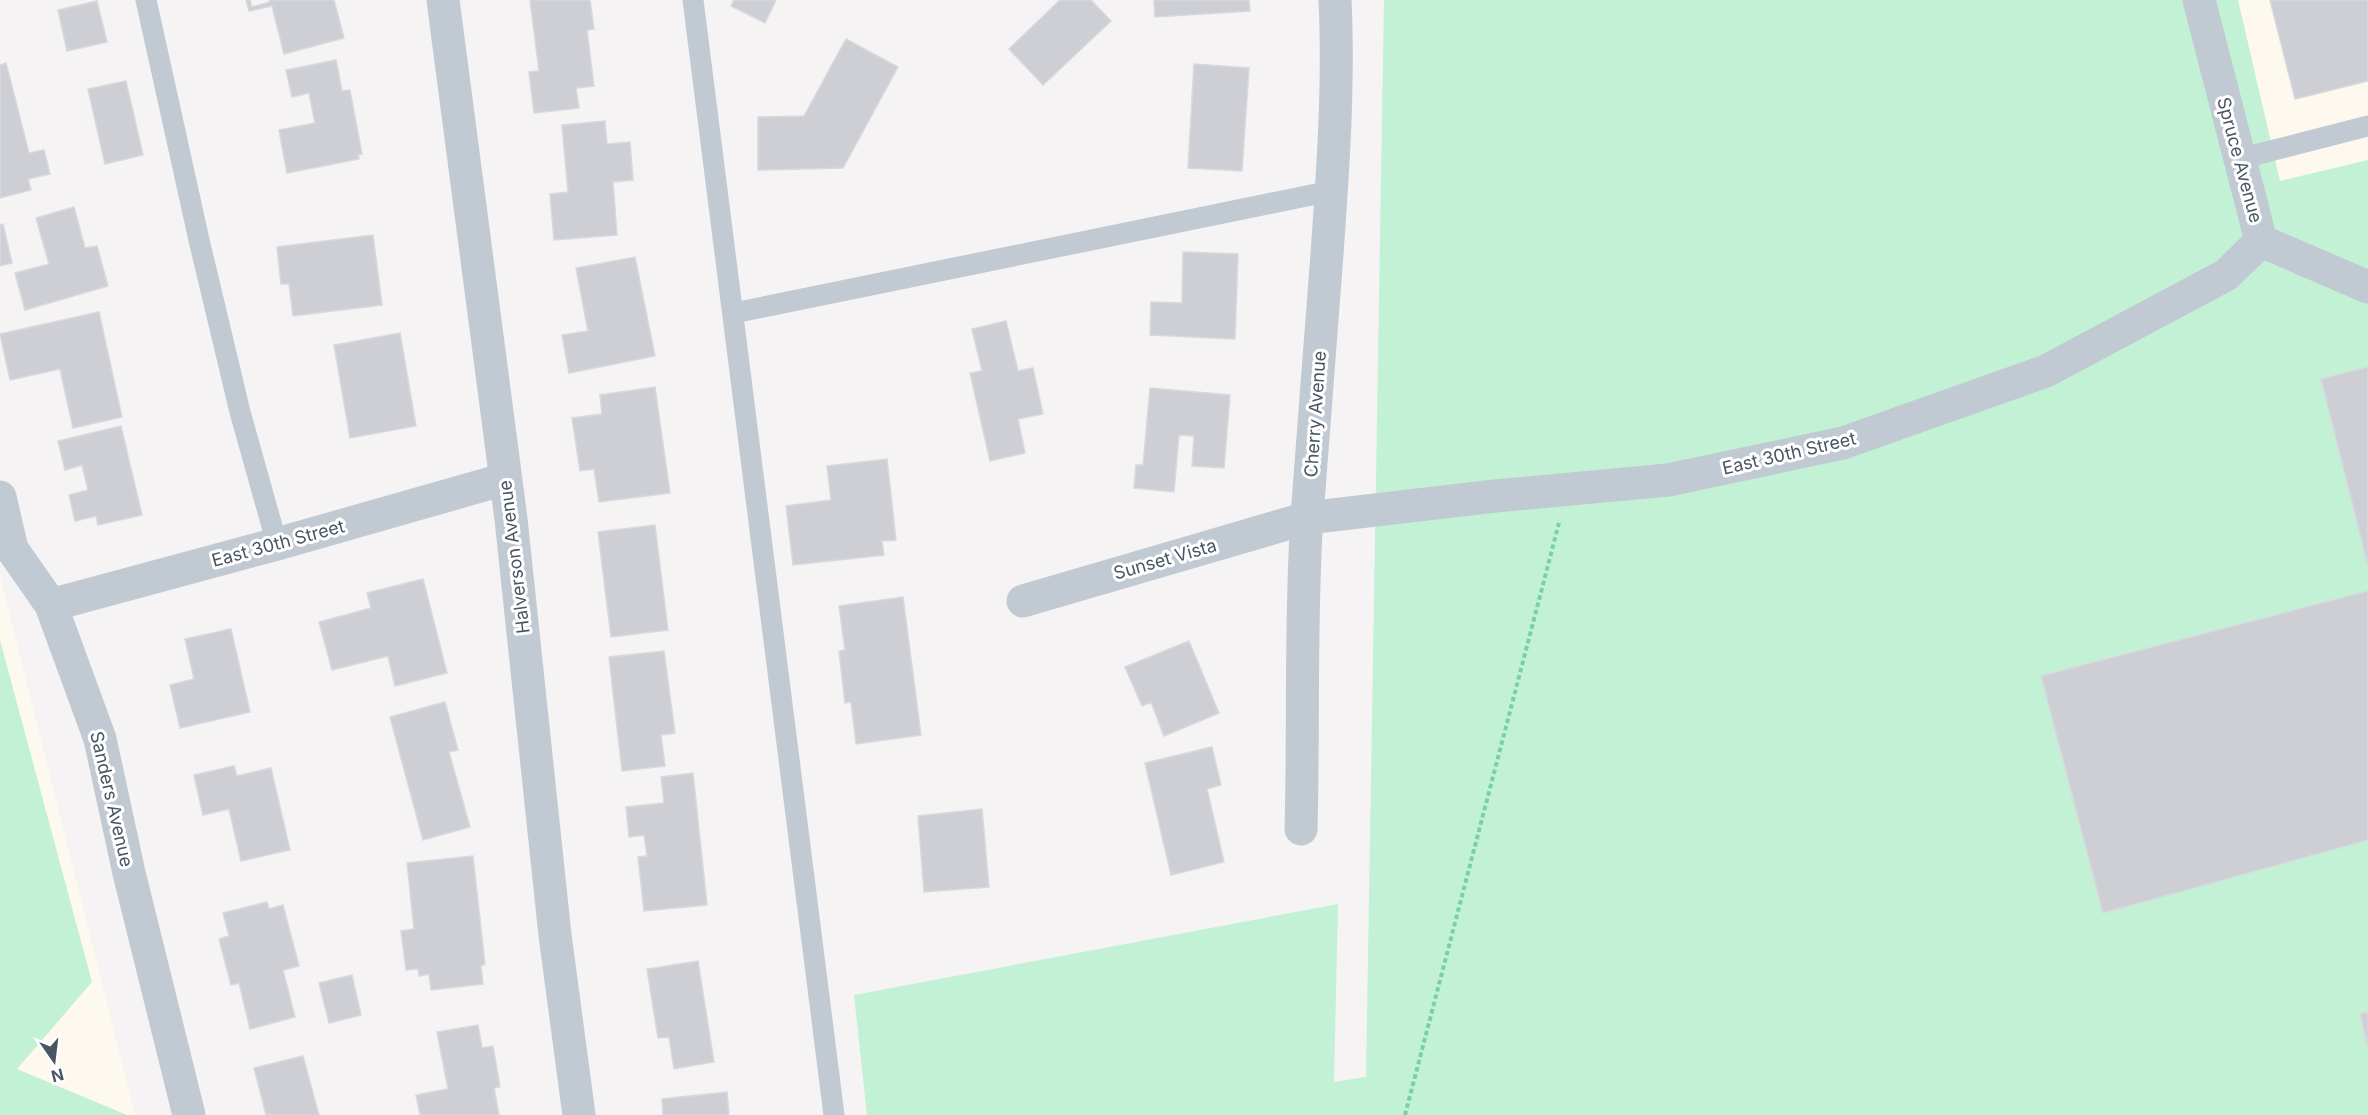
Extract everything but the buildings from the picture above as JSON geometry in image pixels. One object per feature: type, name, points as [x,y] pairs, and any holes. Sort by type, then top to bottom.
[{"type":"street","name":"Halverson Avenue","points":[[443,0],[506,479],[555,935],[579,1115]]},
{"type":"street","name":"Cherry Avenue","points":[[1301,829],[1304,712],[1302,637],[1307,518],[1332,191],[1337,50],[1335,0]]},
{"type":"street","name":"Spruce Avenue","points":[[2199,0],[2261,241],[2368,287]]},
{"type":"street","name":"East 30th Street","points":[[1307,518],[1668,480],[1843,443],[2046,371],[2226,275],[2261,241]]},
{"type":"street","name":"East 30th Street","points":[[51,605],[506,479]]},
{"type":"street","name":"Sanders Avenue","points":[[0,497],[12,549],[51,605],[100,739],[129,873],[189,1115]]},
{"type":"street","name":"Sunset Vista","points":[[1023,601],[1307,518]]},
{"type":"lane","points":[[146,0],[240,412],[277,544]]},
{"type":"lane","points":[[693,0],[834,1115]]},
{"type":"lane","points":[[2240,159],[2368,126]]},
{"type":"lane","points":[[734,313],[1332,191]]},
{"type":"path","points":[[1405,1115],[1568,489]]},
{"type":"shaded area","points":[[2238,0],[2368,0],[2368,160],[2280,182]]},
{"type":"shaded area","points":[[0,576],[135,1115],[0,1115]]},
{"type":"green space","points":[[1384,0],[2238,0],[2280,181],[2368,160],[2368,1115],[867,1115],[854,995],[1338,904],[1334,1082],[1366,1077]]},
{"type":"green space","points":[[0,640],[92,982],[17,1069],[127,1115],[0,1115]]}]
